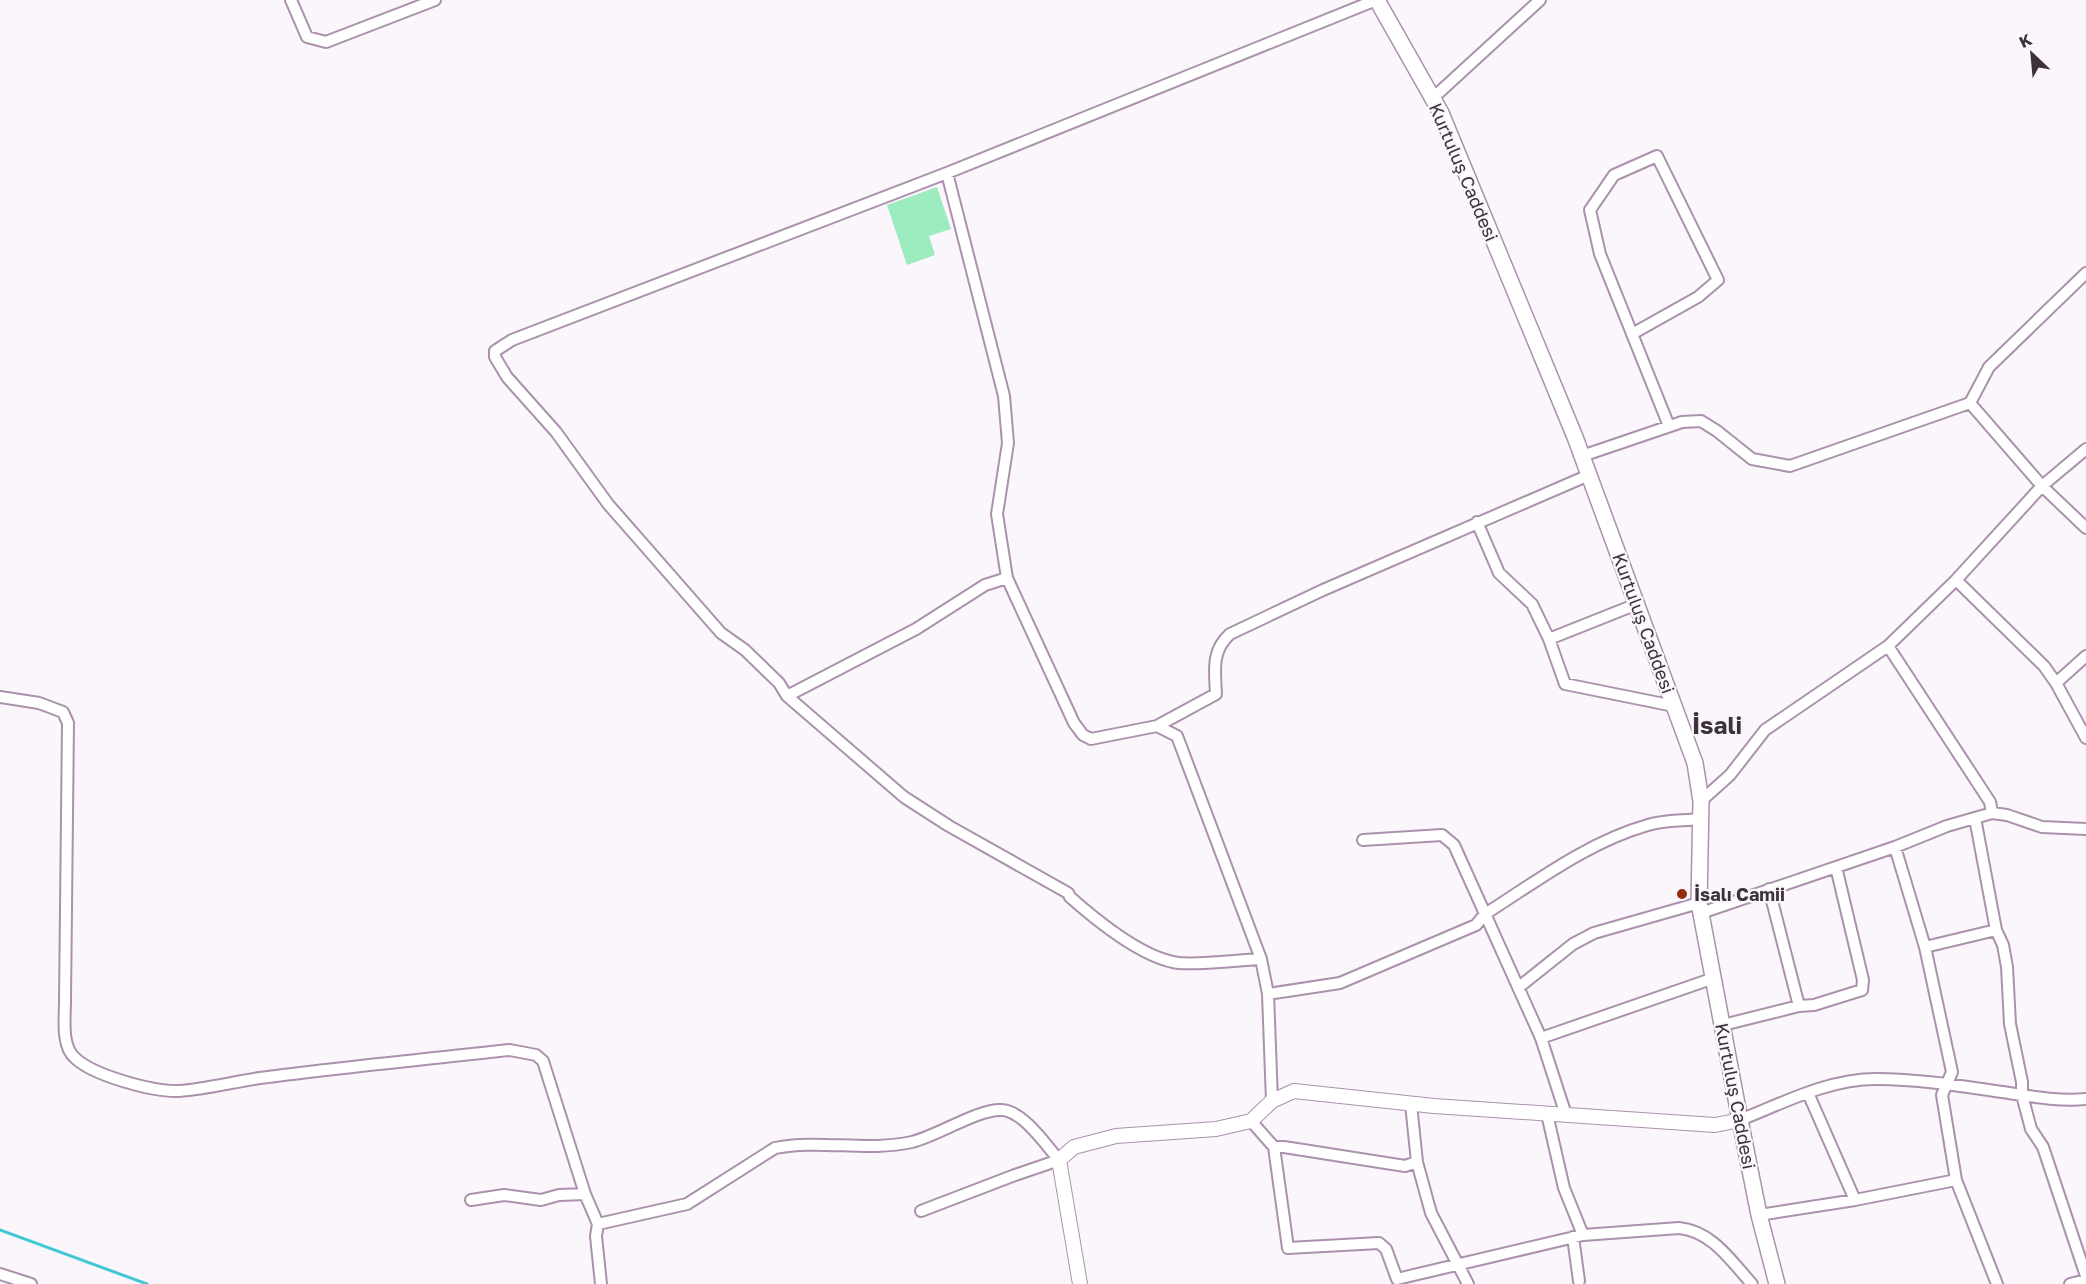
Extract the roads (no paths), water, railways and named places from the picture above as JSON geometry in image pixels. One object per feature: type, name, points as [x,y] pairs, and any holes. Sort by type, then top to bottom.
[{"type":"main road","name":"Kurtuluş Caddesi","points":[[1376,0],[1446,124],[1582,456],[1695,763],[1701,801],[1699,819],[1700,908],[1740,1120],[1777,1284]]},
{"type":"street","points":[[291,0],[307,38],[326,42],[435,0]]},
{"type":"street","points":[[1261,959],[1179,963],[1156,958],[1095,919],[1068,893],[949,826],[904,797],[787,696],[779,683],[745,650],[721,633],[608,504],[555,432],[507,377],[495,357],[495,351],[512,340],[947,173],[1376,0]]},
{"type":"street","points":[[1433,98],[1540,0]]},
{"type":"street","points":[[1632,334],[1698,297],[1718,280],[1657,156],[1614,176],[1590,210],[1600,254],[1632,334],[1669,426]]},
{"type":"street","points":[[947,173],[1004,396],[1008,443],[997,514],[1007,578],[1074,723],[1083,735],[1091,739],[1157,726],[1216,694],[1216,653],[1221,642],[1230,634],[1323,590],[1589,475]]},
{"type":"street","points":[[1582,456],[1682,422],[1701,421],[1752,459],[1790,466],[1970,403],[1989,367],[2086,273]]},
{"type":"street","points":[[1970,403],[2042,486],[2086,528]]},
{"type":"street","points":[[1701,801],[1730,775],[1765,730],[1888,646],[1956,580],[2042,486],[2086,449]]},
{"type":"street","points":[[1477,522],[1499,573],[1532,604],[1549,639],[1565,684],[1674,706]]},
{"type":"street","points":[[787,696],[916,629],[985,585],[1007,578]]},
{"type":"street","points":[[1956,580],[2044,666],[2086,738]]},
{"type":"street","points":[[1549,639],[1636,604]]},
{"type":"street","points":[[1888,646],[1990,802],[1992,813]]},
{"type":"street","points":[[2056,683],[2086,656]]},
{"type":"street","points":[[0,698],[39,704],[63,712],[68,723],[65,1001],[66,1037],[69,1050],[75,1058],[128,1083],[177,1091],[260,1078],[510,1050],[536,1055],[543,1061],[585,1194],[598,1224],[596,1236],[601,1284]]},
{"type":"street","points":[[1157,726],[1177,736],[1261,959],[1268,994],[1272,1101]]},
{"type":"street","points":[[1519,987],[1573,944],[1594,933],[1769,890],[1895,847],[1947,826],[1992,813],[2007,815],[2042,828],[2086,829]]},
{"type":"street","points":[[1976,818],[1996,930],[2003,945],[2007,968],[2010,1024],[2022,1082],[2022,1095],[2031,1129],[2043,1148],[2086,1278],[2070,1284]]},
{"type":"street","points":[[1268,994],[1340,983],[1476,925],[1485,914],[1568,861],[1615,837],[1650,824],[1699,819]]},
{"type":"street","points":[[1363,840],[1442,835],[1454,845],[1541,1038],[1566,1115]]},
{"type":"street","points":[[1895,847],[1925,947],[1952,1072],[1942,1095],[1956,1180],[1997,1284]]},
{"type":"street","points":[[1723,1025],[1799,1006],[1814,1005],[1862,990],[1863,980],[1836,867]]},
{"type":"street","points":[[1769,890],[1799,1006]]},
{"type":"street","points":[[1925,947],[1996,930]]},
{"type":"street","points":[[1541,1038],[1714,978]]},
{"type":"street","points":[[921,1211],[1059,1160],[1074,1148],[1116,1136],[1216,1129],[1251,1121],[1272,1101],[1294,1091],[1411,1104],[1716,1125],[1740,1120],[1840,1082],[1874,1079],[1947,1083],[2022,1095],[2086,1099]]},
{"type":"street","points":[[1808,1093],[1855,1200]]},
{"type":"street","points":[[1411,1104],[1418,1162],[1431,1213],[1468,1284]]},
{"type":"street","points":[[598,1224],[687,1204],[775,1148],[817,1144],[852,1146],[908,1143],[927,1138],[977,1116],[1002,1110],[1019,1115],[1059,1160],[1080,1284]]},
{"type":"street","points":[[1547,1114],[1578,1236],[1579,1283],[1567,1284]]},
{"type":"street","points":[[1251,1121],[1274,1147],[1288,1248],[1379,1243],[1386,1249],[1397,1279],[1578,1236],[1692,1229],[1712,1240],[1752,1284]]},
{"type":"street","points":[[1274,1147],[1405,1166],[1418,1162]]},
{"type":"street","points":[[1760,1215],[1855,1200],[1956,1180]]},
{"type":"street","points":[[471,1200],[504,1195],[541,1200],[559,1195],[585,1194]]},
{"type":"street","points":[[0,1274],[31,1284]]},
{"type":"waterway","points":[[0,1230],[147,1284]]},
{"type":"place","name":"İsalı Camii","points":[[1682,894]]},
{"type":"district","name":"İsali","points":[[1717,724]]}]
